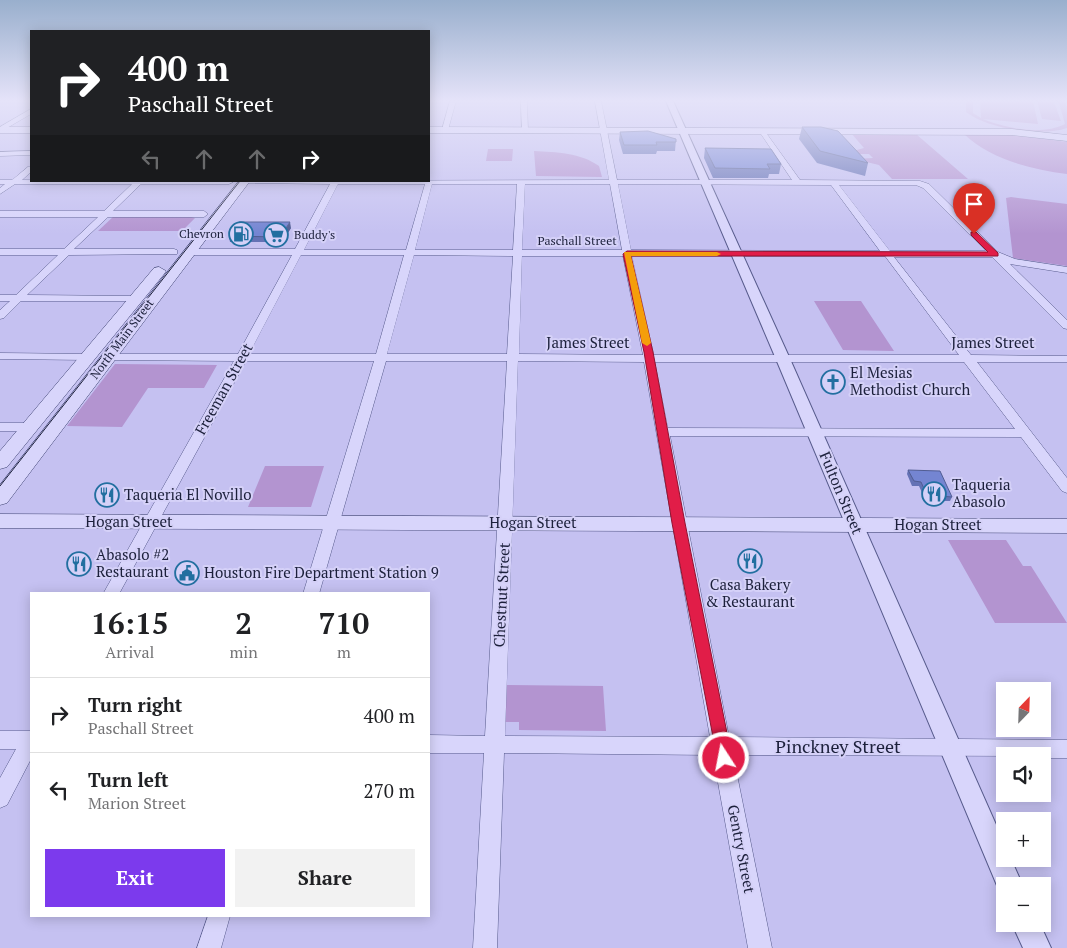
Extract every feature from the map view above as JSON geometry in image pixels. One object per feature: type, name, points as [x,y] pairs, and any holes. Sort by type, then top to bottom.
[{"type":"main road","name":"North Main Street","points":[[0,498],[109,357],[181,252],[204,214],[229,182]]},
{"type":"main road","name":"North Main Street","points":[[0,462],[136,299],[244,182]]},
{"type":"main road","name":"Hogan Street","points":[[0,521],[1067,526]]},
{"type":"street","name":"Gentry Street","points":[[607,145],[627,254],[650,358],[678,523],[760,948]]},
{"type":"street","name":"Fulton Street","points":[[687,145],[783,359],[1006,877]]},
{"type":"street","points":[[772,145],[797,182]]},
{"type":"street","points":[[0,154],[30,154]]},
{"type":"street","points":[[0,192],[30,170]]},
{"type":"street","points":[[0,182],[30,182]]},
{"type":"street","points":[[0,316],[108,214],[139,182]]},
{"type":"street","points":[[334,182],[917,182],[926,186],[1067,326]]},
{"type":"street","name":"Freeman Street","points":[[112,592],[242,357],[334,182]]},
{"type":"street","points":[[312,592],[381,357],[429,182]]},
{"type":"street","name":"Chestnut Street","points":[[485,948],[521,182]]},
{"type":"street","points":[[833,183],[1067,488]]},
{"type":"street","points":[[0,214],[204,214]]},
{"type":"street","name":"Paschall Street","points":[[0,252],[995,254]]},
{"type":"street","points":[[995,254],[1013,262],[1067,270]]},
{"type":"street","points":[[0,298],[136,299]]},
{"type":"street","points":[[0,356],[89,357]]},
{"type":"street","name":"James Street","points":[[109,357],[1067,358]]},
{"type":"street","points":[[0,427],[31,427]]},
{"type":"street","points":[[663,432],[1024,432]]},
{"type":"street","points":[[0,740],[30,740]]},
{"type":"street","points":[[0,798],[30,742]]},
{"type":"street","name":"Pinckney Street","points":[[430,744],[1067,749]]},
{"type":"street","points":[[209,948],[219,917]]},
{"type":"street","points":[[1030,932],[1037,948]]},
{"type":"shaded area","points":[[862,145],[929,145],[968,179],[892,179],[879,165],[854,159],[873,158],[869,154],[851,154],[853,151],[864,148]]},
{"type":"shaded area","points":[[978,145],[1067,145],[1067,174],[1012,162]]},
{"type":"shaded area","points":[[488,149],[513,149],[512,161],[486,161]]},
{"type":"shaded area","points":[[534,151],[584,158],[599,166],[602,177],[536,176]]},
{"type":"shaded area","points":[[1006,198],[1067,204],[1067,266],[1013,258]]},
{"type":"shaded area","points":[[114,216],[195,218],[182,231],[98,231]]},
{"type":"shaded area","points":[[814,301],[861,301],[894,351],[843,350]]},
{"type":"shaded area","points":[[115,364],[217,365],[204,388],[148,388],[122,427],[67,426]]},
{"type":"shaded area","points":[[265,466],[324,466],[311,507],[248,507]]},
{"type":"shaded area","points":[[948,540],[1006,540],[1023,566],[1031,566],[1067,623],[995,623]]},
{"type":"shaded area","points":[[506,685],[603,686],[606,731],[519,730],[519,722],[505,722]]},
{"type":"building","points":[[816,145],[851,145],[868,163],[820,151]]},
{"type":"building","points":[[705,148],[771,149],[781,164],[767,164],[770,169],[715,168]]},
{"type":"building","points":[[239,222],[290,222],[280,237],[229,236]]},
{"type":"building","name":"Taqueria Abasolo","points":[[908,470],[940,471],[952,497],[940,496],[941,500],[929,500],[921,482],[914,481]]},
{"type":"tram line","points":[[0,486],[239,182]]},
{"type":"slow traffic","points":[[647,343],[627,254],[717,254]]},
{"type":"place","name":"Chevron","points":[[241,234]]},
{"type":"place","name":"Buddy's","points":[[276,235]]},
{"type":"place","name":"El Mesias Methodist Church","points":[[833,382]]},
{"type":"place","name":"Taqueria Abasolo","points":[[934,494]]},
{"type":"place","name":"Taqueria El Novillo","points":[[107,495]]},
{"type":"place","name":"Casa Bakery & Restaurant","points":[[750,561]]},
{"type":"place","name":"Abasolo #2 Restaurant","points":[[79,564]]},
{"type":"place","name":"Houston Fire Department Station 9","points":[[187,573]]},
{"type":"route","points":[[724,758],[678,523],[648,352],[627,254],[995,254],[974,234]]}]
